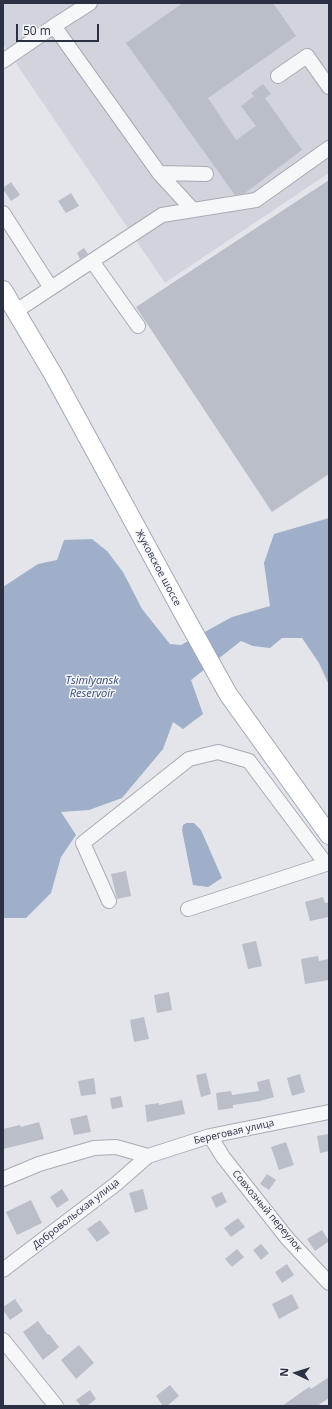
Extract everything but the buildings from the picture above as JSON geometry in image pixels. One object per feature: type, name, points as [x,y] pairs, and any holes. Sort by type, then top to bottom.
[{"type":"main road","name":"Жуковское шоссе","points":[[3,290],[53,374],[228,694],[329,835]]},
{"type":"street","points":[[3,61],[90,3]]},
{"type":"street","points":[[54,26],[159,173],[193,210]]},
{"type":"street","points":[[278,76],[307,56],[329,87]]},
{"type":"street","points":[[16,312],[162,214],[256,200],[329,148]]},
{"type":"street","points":[[159,173],[206,174]]},
{"type":"street","points":[[3,212],[51,288]]},
{"type":"street","points":[[92,261],[138,326]]},
{"type":"street","points":[[109,901],[83,843],[189,759],[218,752],[248,761],[328,864],[188,909]]},
{"type":"street","name":"Береговая улица","points":[[148,1156],[210,1136],[329,1112]]},
{"type":"street","name":"Совхозный переулок","points":[[210,1136],[228,1164],[287,1238],[329,1283]]},
{"type":"street","points":[[3,1179],[39,1164],[94,1148],[116,1148],[148,1156]]},
{"type":"street","name":"Добровольская улица","points":[[3,1270],[116,1184],[148,1156]]},
{"type":"street","points":[[3,1340],[56,1406]]},
{"type":"shaded area","points":[[3,3],[329,3],[329,173],[165,283],[3,44]]},
{"type":"water","name":"Tsimlyansk Reservoir","points":[[329,518],[329,685],[319,663],[302,638],[282,638],[270,648],[253,646],[241,641],[191,680],[203,714],[183,729],[173,722],[163,749],[122,798],[89,810],[61,812],[76,835],[61,857],[51,893],[26,918],[3,918],[3,587],[38,564],[57,560],[64,540],[92,539],[107,551],[123,572],[142,609],[170,644],[181,645],[232,617],[270,606],[264,563],[274,534]]},
{"type":"water","points":[[186,823],[194,823],[201,830],[222,878],[208,887],[193,885],[182,830],[183,825]]}]
